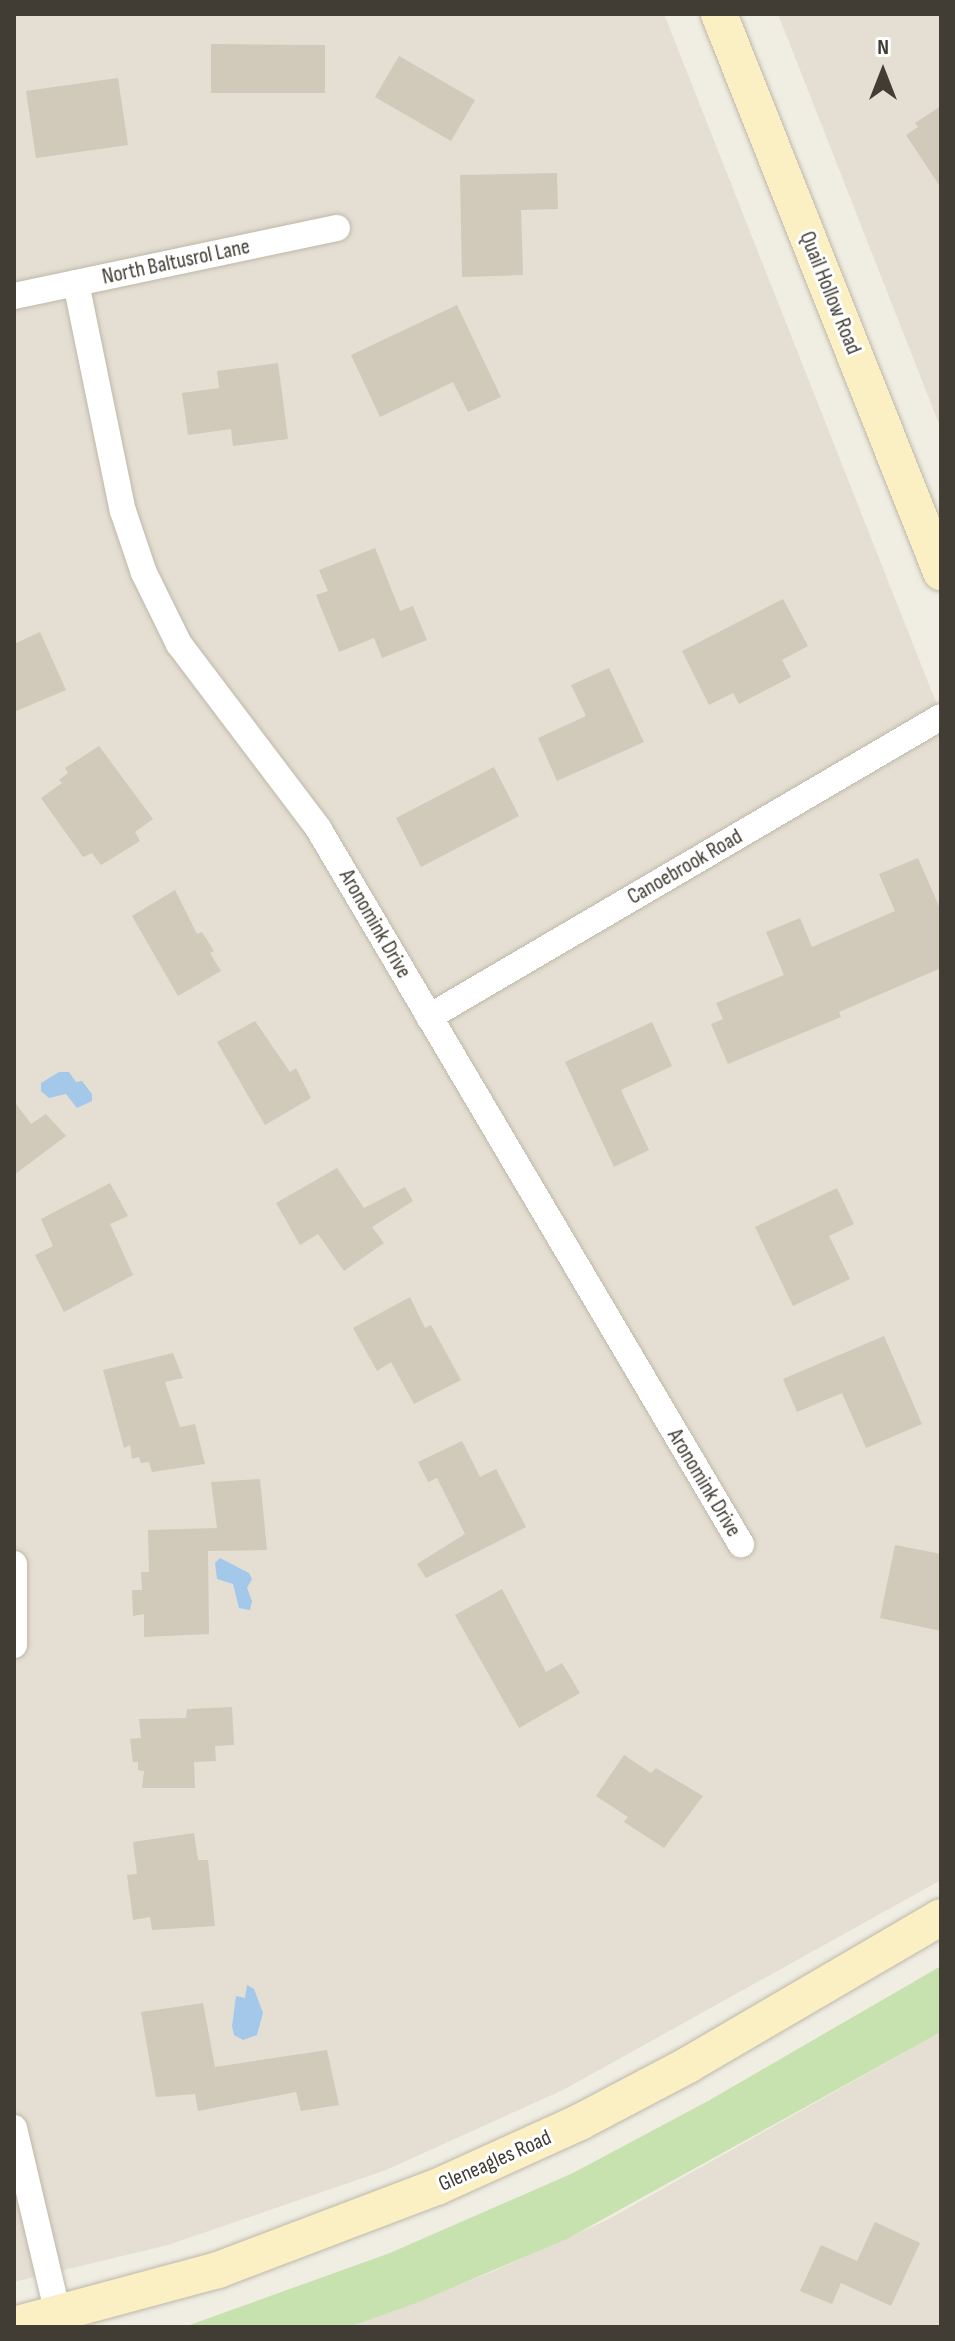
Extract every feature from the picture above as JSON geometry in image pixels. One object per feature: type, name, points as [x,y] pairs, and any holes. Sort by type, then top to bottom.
[{"type":"street","name":"Quail Hollow Road","points":[[719,14],[941,572]]},
{"type":"street","name":"North Baltusrol Lane","points":[[14,296],[337,228]]},
{"type":"street","name":"Aronomink Drive","points":[[76,283],[123,511],[144,573],[179,644],[318,828],[741,1544]]},
{"type":"street","name":"Canoebrook Road","points":[[429,1017],[941,717]]},
{"type":"street","points":[[14,1564],[14,1645]]},
{"type":"street","name":"Gleneagles Road","points":[[14,2325],[59,2321],[218,2270],[299,2241],[508,2156],[688,2065],[941,1917]]},
{"type":"street","points":[[14,2128],[59,2321]]},
{"type":"shaded area","points":[[14,14],[664,14],[941,715],[941,1880],[563,2090],[386,2170],[168,2245],[14,2282]]},
{"type":"shaded area","points":[[778,14],[941,14],[941,429]]},
{"type":"shaded area","points":[[941,2032],[941,2327],[349,2327],[492,2272],[607,2220]]},
{"type":"green space","points":[[941,1966],[941,2032],[567,2239],[416,2303],[349,2327],[184,2327],[390,2253],[573,2173],[708,2101]]},
{"type":"water","points":[[59,1072],[69,1072],[76,1082],[82,1081],[92,1094],[92,1101],[77,1108],[66,1094],[49,1098],[41,1091],[41,1083]]},
{"type":"water","points":[[220,1558],[249,1573],[252,1579],[247,1588],[252,1601],[250,1610],[239,1608],[233,1584],[217,1579],[215,1563]]},
{"type":"water","points":[[247,1985],[254,1989],[263,2013],[257,2035],[243,2040],[234,2035],[232,2026],[236,1996],[245,1998]]},
{"type":"building","points":[[211,44],[325,45],[325,93],[211,93]]},
{"type":"building","points":[[399,56],[475,100],[451,141],[375,97]]},
{"type":"building","points":[[118,78],[128,145],[36,158],[26,91]]},
{"type":"building","points":[[941,106],[941,188],[906,135],[918,127],[915,123]]},
{"type":"building","points":[[557,173],[558,209],[521,210],[523,275],[462,277],[460,175]]},
{"type":"building","points":[[457,305],[501,397],[468,412],[453,382],[380,417],[351,355]]},
{"type":"building","points":[[278,363],[288,439],[233,446],[231,429],[188,435],[182,393],[219,388],[217,371]]},
{"type":"building","points":[[375,548],[400,611],[413,606],[427,640],[382,658],[374,638],[339,652],[316,595],[328,591],[319,570]]},
{"type":"building","points":[[783,599],[808,646],[782,660],[791,677],[739,704],[733,693],[709,705],[682,651]]},
{"type":"building","points":[[40,632],[66,690],[14,712],[14,644]]},
{"type":"building","points":[[609,668],[644,742],[557,781],[538,738],[586,716],[571,685]]},
{"type":"building","points":[[99,746],[153,819],[135,832],[140,841],[101,865],[92,853],[83,857],[41,798],[62,783],[59,780],[68,773],[65,768]]},
{"type":"building","points":[[494,767],[519,816],[421,867],[396,818]]},
{"type":"building","points":[[918,858],[941,911],[941,968],[839,1012],[841,1017],[728,1064],[711,1024],[723,1019],[716,1003],[784,975],[766,932],[800,918],[812,947],[895,911],[879,874]]},
{"type":"building","points":[[175,890],[197,934],[202,932],[214,951],[210,953],[221,971],[178,996],[132,916]]},
{"type":"building","points":[[255,1021],[290,1072],[296,1068],[311,1098],[265,1125],[217,1042]]},
{"type":"building","points":[[652,1022],[672,1066],[621,1090],[649,1150],[614,1167],[565,1062]]},
{"type":"building","points":[[14,1101],[31,1124],[46,1114],[66,1136],[14,1175]]},
{"type":"building","points":[[337,1168],[364,1208],[405,1187],[413,1201],[372,1227],[384,1243],[344,1271],[318,1234],[300,1245],[276,1203]]},
{"type":"building","points":[[110,1183],[128,1216],[110,1224],[133,1275],[64,1312],[35,1255],[53,1246],[41,1219]]},
{"type":"building","points":[[837,1188],[854,1224],[829,1236],[850,1279],[793,1306],[755,1227]]},
{"type":"building","points":[[410,1297],[425,1328],[431,1325],[461,1380],[414,1404],[391,1362],[377,1371],[353,1328]]},
{"type":"building","points":[[884,1336],[922,1424],[866,1448],[842,1393],[797,1412],[783,1379]]},
{"type":"building","points":[[173,1353],[183,1378],[165,1382],[180,1427],[195,1424],[205,1464],[152,1472],[149,1462],[141,1463],[139,1457],[132,1459],[130,1445],[124,1448],[103,1370]]},
{"type":"building","points":[[462,1441],[480,1477],[496,1469],[526,1527],[426,1578],[417,1564],[465,1534],[437,1478],[428,1482],[418,1462]]},
{"type":"building","points":[[260,1479],[267,1550],[208,1551],[209,1634],[144,1637],[144,1614],[133,1616],[132,1590],[142,1590],[141,1572],[149,1572],[148,1530],[217,1528],[211,1482]]},
{"type":"building","points":[[895,1545],[941,1554],[941,1631],[880,1618]]},
{"type":"building","points":[[502,1589],[546,1672],[562,1663],[580,1693],[519,1728],[455,1615]]},
{"type":"building","points":[[232,1707],[234,1745],[215,1746],[216,1761],[194,1762],[195,1788],[142,1788],[144,1771],[138,1770],[138,1762],[133,1762],[130,1739],[141,1738],[139,1719],[186,1718],[187,1709]]},
{"type":"building","points":[[624,1755],[651,1773],[656,1768],[703,1796],[664,1848],[624,1822],[628,1817],[596,1796]]},
{"type":"building","points":[[194,1833],[198,1860],[208,1860],[215,1926],[152,1930],[150,1917],[133,1920],[127,1875],[137,1874],[133,1842]]},
{"type":"building","points":[[203,2003],[215,2067],[327,2050],[339,2105],[301,2111],[296,2092],[198,2111],[195,2094],[156,2097],[141,2012]]},
{"type":"building","points":[[875,2222],[920,2243],[891,2306],[841,2283],[832,2304],[800,2291],[821,2245],[857,2261]]}]
